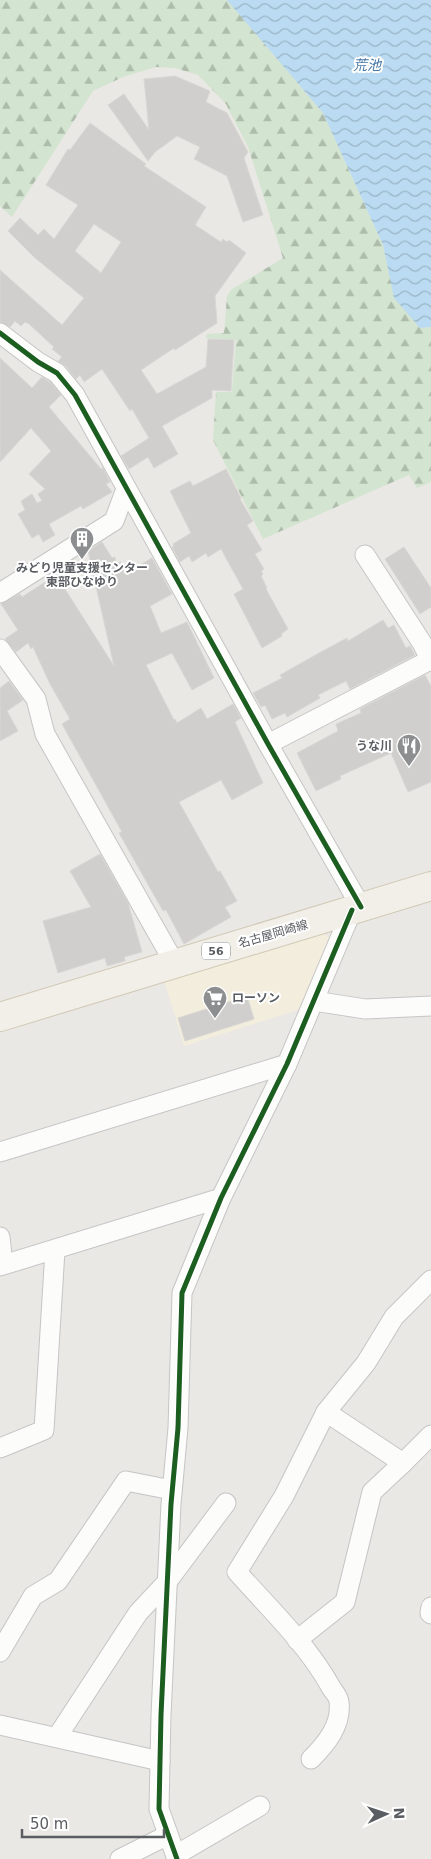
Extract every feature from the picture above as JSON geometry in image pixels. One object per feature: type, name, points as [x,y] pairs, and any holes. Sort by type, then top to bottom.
[{"type":"main road","name":"名古屋岡崎線","points":[[0,1017],[431,886]]},
{"type":"street","points":[[0,333],[38,362],[57,373],[75,394],[268,744],[356,909],[287,1064],[221,1198],[182,1293],[178,1428],[172,1490],[167,1582],[159,1809],[176,1857],[260,1806]]},
{"type":"street","points":[[0,594],[114,521],[126,488]]},
{"type":"street","points":[[268,744],[430,660],[422,643],[365,555]]},
{"type":"street","points":[[0,649],[6,670],[36,699],[45,734],[175,964]]},
{"type":"street","points":[[314,1001],[365,1009],[431,1006]]},
{"type":"street","points":[[0,1152],[287,1064]]},
{"type":"street","points":[[0,1237],[2,1265],[221,1198]]},
{"type":"street","points":[[0,1448],[44,1430],[55,1250]]},
{"type":"street","points":[[311,1759],[327,1742],[338,1720],[339,1701],[325,1675],[237,1572],[284,1496],[326,1412],[366,1363],[394,1317],[431,1280]]},
{"type":"street","points":[[326,1412],[403,1464]]},
{"type":"street","points":[[297,1640],[344,1602],[372,1492],[403,1464],[431,1434]]},
{"type":"street","points":[[0,1652],[32,1596],[58,1581],[126,1481],[172,1490]]},
{"type":"street","points":[[57,1737],[138,1613],[167,1582],[226,1503]]},
{"type":"street","points":[[431,1607],[431,1614]]},
{"type":"street","points":[[0,1724],[160,1761]]},
{"type":"street","points":[[120,1859],[168,1835]]},
{"type":"shaded area","points":[[321,932],[331,939],[301,1009],[184,1046],[164,980]]},
{"type":"green space","points":[[0,0],[227,0],[233,6],[323,113],[383,245],[395,298],[420,328],[431,327],[431,482],[417,488],[409,475],[263,539],[213,440],[216,392],[232,392],[236,340],[206,338],[207,334],[224,333],[227,296],[232,289],[283,258],[248,147],[226,104],[198,75],[175,68],[156,67],[123,77],[93,91],[12,217],[0,206]]},
{"type":"water","name":"荒池","points":[[227,0],[431,0],[431,327],[420,328],[394,298],[383,245],[323,113]]},
{"type":"building","points":[[175,76],[210,91],[206,102],[227,113],[248,152],[244,158],[263,215],[243,222],[227,176],[194,159],[200,147],[177,136],[155,152],[148,161],[108,105],[124,94],[149,130],[144,79]]},
{"type":"building","points":[[90,123],[146,164],[144,166],[206,207],[195,225],[221,242],[223,239],[227,242],[229,240],[246,253],[215,296],[217,323],[141,370],[157,394],[206,367],[208,339],[234,340],[231,391],[212,390],[212,398],[162,426],[178,454],[154,468],[148,457],[129,469],[121,456],[149,438],[132,409],[130,411],[102,369],[84,382],[80,375],[76,379],[66,366],[58,361],[62,357],[52,349],[54,347],[29,324],[25,322],[21,326],[15,321],[10,327],[0,322],[0,270],[62,325],[84,298],[34,257],[8,231],[20,218],[38,235],[44,229],[54,239],[78,205],[46,185],[68,149],[70,150]],"holes":[[[94,224],[121,242],[101,273],[75,251]]]},
{"type":"building","points":[[0,358],[32,388],[42,377],[50,382],[61,395],[49,407],[101,469],[103,468],[110,482],[106,484],[112,492],[83,509],[81,506],[49,524],[55,535],[43,542],[39,534],[32,538],[18,514],[25,510],[21,501],[32,494],[37,503],[42,501],[38,494],[45,489],[29,474],[51,451],[31,428],[0,462]]},
{"type":"building","points":[[226,469],[253,521],[247,525],[262,550],[255,554],[264,569],[261,571],[263,574],[261,576],[288,629],[281,634],[282,636],[262,648],[234,594],[243,589],[221,549],[208,557],[206,553],[192,562],[189,556],[180,562],[172,547],[174,546],[173,544],[191,533],[170,491],[190,481],[193,486]]},
{"type":"building","points":[[102,542],[112,558],[115,557],[116,564],[121,562],[124,574],[152,558],[172,594],[150,606],[161,633],[187,622],[214,678],[192,690],[172,653],[146,665],[174,720],[177,723],[201,708],[207,719],[233,704],[241,718],[235,722],[263,783],[232,800],[221,780],[179,802],[218,872],[220,871],[237,901],[225,907],[231,917],[184,944],[166,910],[163,911],[119,833],[122,832],[62,724],[70,719],[50,684],[33,647],[31,649],[28,643],[16,652],[5,639],[18,630],[1,604],[20,594],[22,597],[56,575],[114,666],[88,551]]},
{"type":"building","points":[[404,547],[431,588],[431,607],[420,614],[385,559]]},
{"type":"building","points":[[383,620],[388,628],[394,625],[406,648],[410,646],[415,655],[350,689],[346,681],[318,695],[320,698],[287,717],[285,713],[272,719],[265,705],[261,707],[253,693],[282,678],[280,675],[319,653],[347,638],[348,641]]},
{"type":"building","points":[[425,675],[431,686],[431,782],[408,792],[391,753],[340,776],[341,779],[316,791],[297,753],[338,731],[336,724],[361,713],[360,709]]},
{"type":"building","points":[[9,681],[23,700],[7,711],[18,731],[0,741],[0,688]]},
{"type":"building","points":[[100,854],[128,903],[142,952],[124,957],[125,961],[107,966],[105,958],[58,973],[43,921],[91,907],[70,871]]},
{"type":"building","points":[[247,996],[254,1019],[185,1041],[178,1018]]},
{"type":"cycle path","points":[[0,333],[38,362],[57,373],[75,395],[268,744],[361,907]]},
{"type":"cycle path","points":[[177,1859],[159,1809],[161,1715],[171,1504],[178,1428],[182,1293],[221,1198],[287,1064],[352,910]]},
{"type":"place","name":"みどり児童支援センター 東部ひなゆり","points":[[82,560]]},
{"type":"place","name":"うな川","points":[[409,767]]},
{"type":"place","name":"ローソン","points":[[215,1019]]}]
